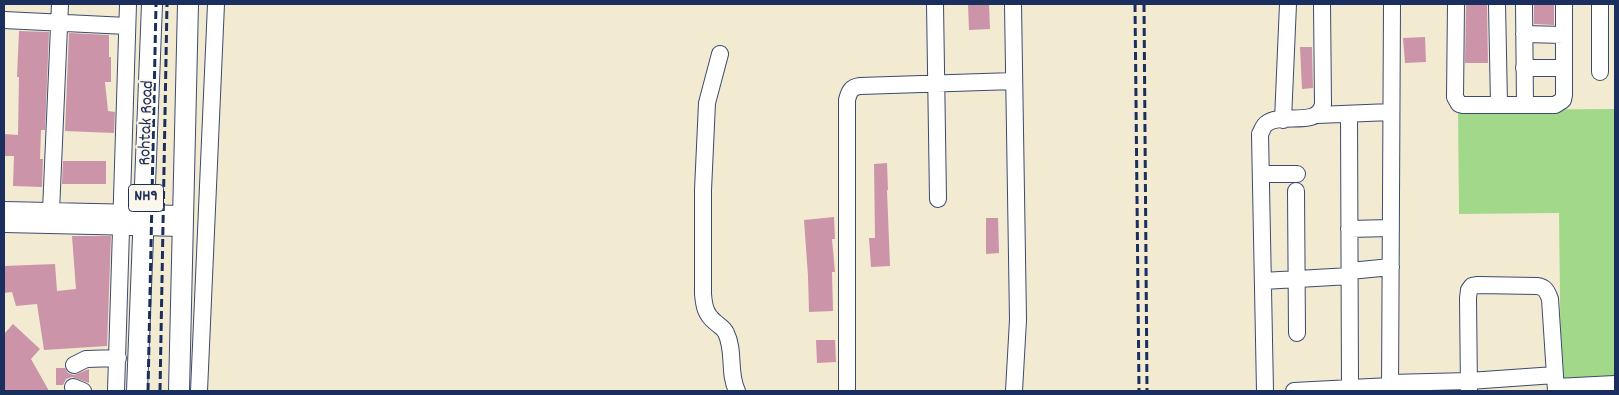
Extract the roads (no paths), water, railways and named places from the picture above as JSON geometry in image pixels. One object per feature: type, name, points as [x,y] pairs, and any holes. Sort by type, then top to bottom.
[{"type":"main road","name":"Rohtak Road","points":[[137,391],[152,4]]},
{"type":"main road","name":"Rohtak Road","points":[[179,391],[188,4]]},
{"type":"street","points":[[51,211],[60,4]]},
{"type":"street","points":[[105,391],[116,391],[118,358],[128,4]]},
{"type":"street","points":[[199,391],[216,4]]},
{"type":"street","points":[[935,4],[938,200]]},
{"type":"street","points":[[1013,4],[1018,320],[1014,391]]},
{"type":"street","points":[[1283,120],[1288,4]]},
{"type":"street","points":[[1317,115],[1322,111],[1323,104],[1322,4]]},
{"type":"street","points":[[1390,387],[1392,4]]},
{"type":"street","points":[[1456,4],[1456,101],[1463,105],[1555,105],[1559,103],[1564,95],[1564,4]]},
{"type":"street","points":[[1497,4],[1498,104]]},
{"type":"street","points":[[1524,4],[1525,104]]},
{"type":"street","points":[[1600,4],[1600,72]]},
{"type":"street","points":[[4,20],[127,26]]},
{"type":"street","points":[[1524,34],[1564,35]]},
{"type":"street","points":[[720,54],[707,103],[705,122],[703,294],[704,306],[709,317],[725,331],[729,342],[732,380],[737,391]]},
{"type":"street","points":[[1524,68],[1564,68]]},
{"type":"street","points":[[847,391],[847,100],[850,92],[854,87],[1014,81]]},
{"type":"street","points":[[1265,391],[1260,134],[1267,123],[1273,120],[1317,115],[1391,112]]},
{"type":"street","points":[[1349,114],[1350,388]]},
{"type":"street","points":[[1261,174],[1297,174]]},
{"type":"street","points":[[1296,191],[1297,332]]},
{"type":"street","points":[[4,216],[4,210],[51,211],[122,220]]},
{"type":"street","points":[[4,224],[122,220],[183,221]]},
{"type":"street","points":[[1350,229],[1391,228]]},
{"type":"street","points":[[1263,281],[1296,280],[1390,267]]},
{"type":"street","points":[[1468,386],[1468,298],[1469,290],[1472,286],[1478,285],[1537,286],[1543,287],[1547,291],[1550,299],[1556,384]]},
{"type":"street","points":[[74,365],[86,359],[118,358]]},
{"type":"street","points":[[1294,391],[1390,387],[1615,384]]},
{"type":"railway","points":[[148,391],[156,4]]},
{"type":"railway","points":[[160,391],[167,4]]},
{"type":"railway","points":[[1135,4],[1139,391]]},
{"type":"railway","points":[[1144,4],[1147,391]]}]
